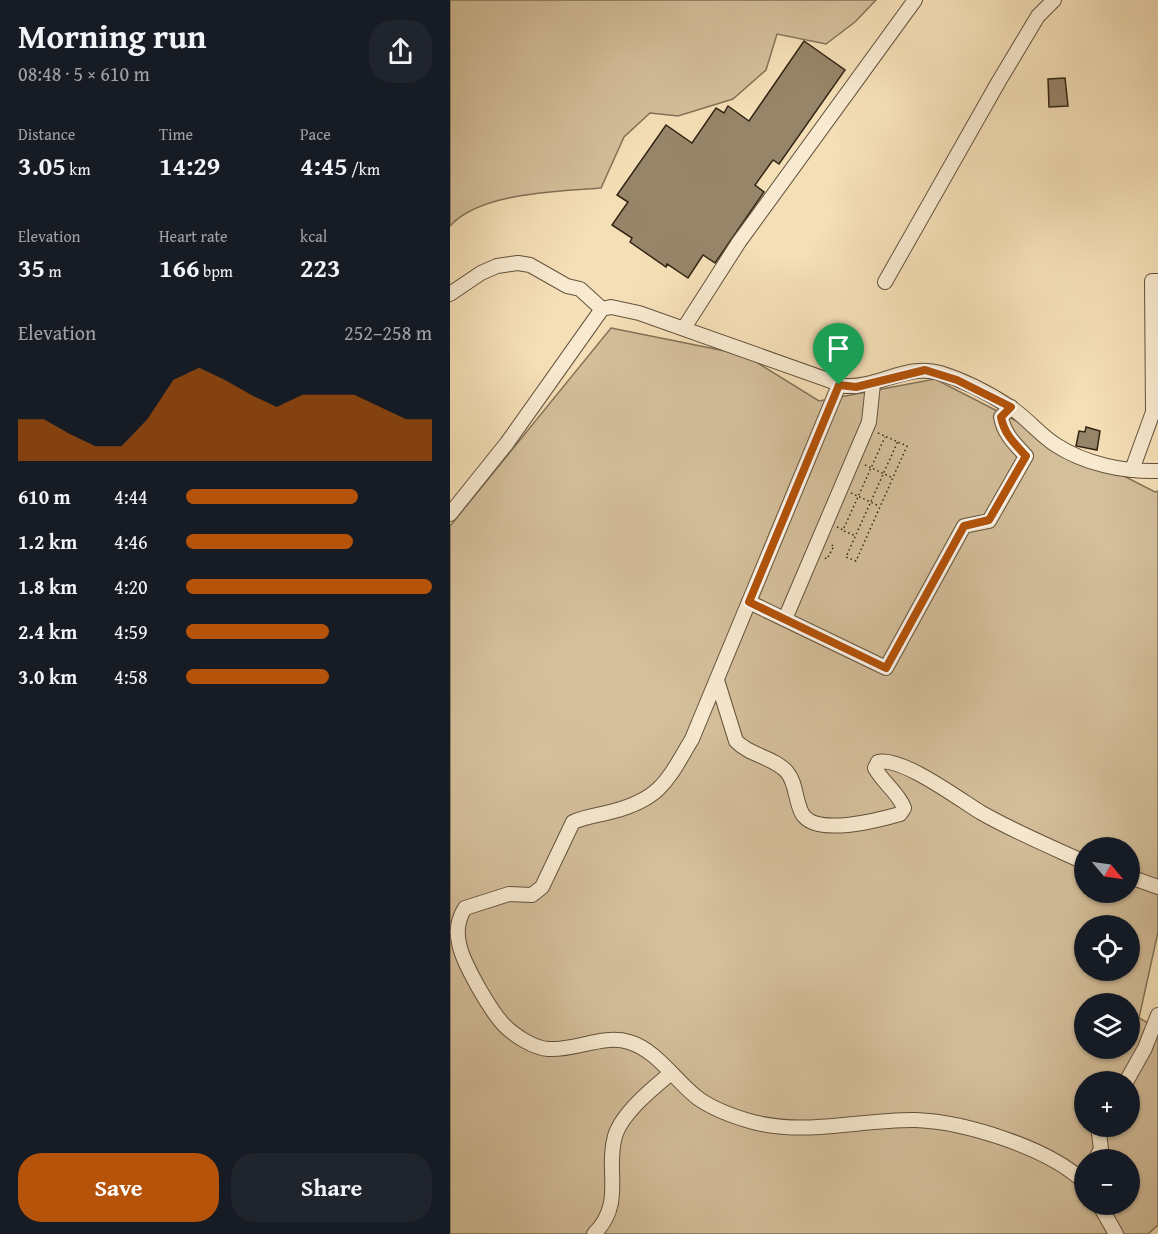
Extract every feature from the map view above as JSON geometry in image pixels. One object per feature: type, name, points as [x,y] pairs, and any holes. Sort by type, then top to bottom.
[{"type":"street","points":[[684,328],[739,242],[915,0]]},
{"type":"street","points":[[885,282],[999,81],[1038,16],[1054,0]]},
{"type":"street","points":[[450,294],[481,273],[497,266],[518,263],[530,265],[567,286],[580,289],[602,309]]},
{"type":"street","points":[[1132,470],[1153,412],[1152,281],[1158,281]]},
{"type":"street","points":[[450,514],[507,443],[602,309],[611,307],[684,328],[839,385],[856,387],[925,370],[948,376],[1011,407],[1057,446],[1112,468],[1158,471]]},
{"type":"street","points":[[784,619],[867,428],[873,384]]},
{"type":"street","points":[[839,385],[692,739],[667,782],[656,793],[634,806],[573,822],[542,887],[532,895],[509,894],[465,908],[454,944],[476,984],[505,1026],[529,1043],[547,1049],[577,1047],[616,1039],[633,1043],[699,1098],[720,1111],[752,1122],[784,1129],[916,1120],[960,1126],[1008,1140],[1074,1173]]},
{"type":"street","points":[[749,602],[886,668],[964,526],[989,520],[1026,456],[1005,432],[1002,424],[1001,417],[1011,407]]},
{"type":"street","points":[[717,680],[736,741],[743,748],[779,765],[787,772],[794,786],[802,814],[808,820],[822,826],[838,826],[900,814],[904,808],[900,798],[881,779],[875,768],[878,762],[886,760],[904,767],[979,811],[1074,857]]},
{"type":"street","points":[[1140,881],[1158,887]]},
{"type":"street","points":[[1132,1071],[1145,1048],[1158,1015]]},
{"type":"street","points":[[594,1234],[601,1227],[614,1195],[612,1150],[616,1134],[622,1122],[671,1073]]},
{"type":"street","points":[[1105,1215],[1116,1234]]},
{"type":"path","points":[[867,428],[897,441],[907,446],[856,561],[846,557],[897,441]]},
{"type":"path","points":[[843,530],[885,436]]},
{"type":"path","points":[[853,460],[893,478]]},
{"type":"path","points":[[841,489],[880,506]]},
{"type":"path","points":[[826,522],[856,536]]},
{"type":"shaded area","points":[[450,0],[876,0],[855,22],[826,44],[777,34],[766,70],[733,99],[678,116],[650,113],[624,137],[601,188],[542,193],[500,200],[480,206],[450,226]]},
{"type":"shaded area","points":[[611,328],[745,355],[819,401],[935,379],[1155,492],[1158,491],[1158,932],[1140,1013],[1140,993],[1074,993],[1074,1059],[1140,1059],[1140,1019],[1148,1023],[1158,1020],[1158,1225],[1148,1234],[450,1234],[450,526]]},
{"type":"building","points":[[804,41],[845,70],[779,164],[773,160],[755,185],[764,192],[715,263],[703,255],[688,278],[667,264],[666,267],[630,242],[632,238],[612,225],[628,202],[617,195],[666,125],[692,143],[716,108],[724,113],[728,106],[749,121]]},
{"type":"building","points":[[1065,78],[1068,106],[1049,107],[1048,79]]},
{"type":"building","points":[[1086,427],[1100,431],[1097,450],[1076,446],[1079,431],[1085,432]]},
{"type":"route","points":[[925,370],[940,373],[1011,407],[1001,417],[1002,424],[1005,432],[1026,456],[989,520],[964,526],[886,668],[749,602],[839,385],[856,387],[925,370]]}]
